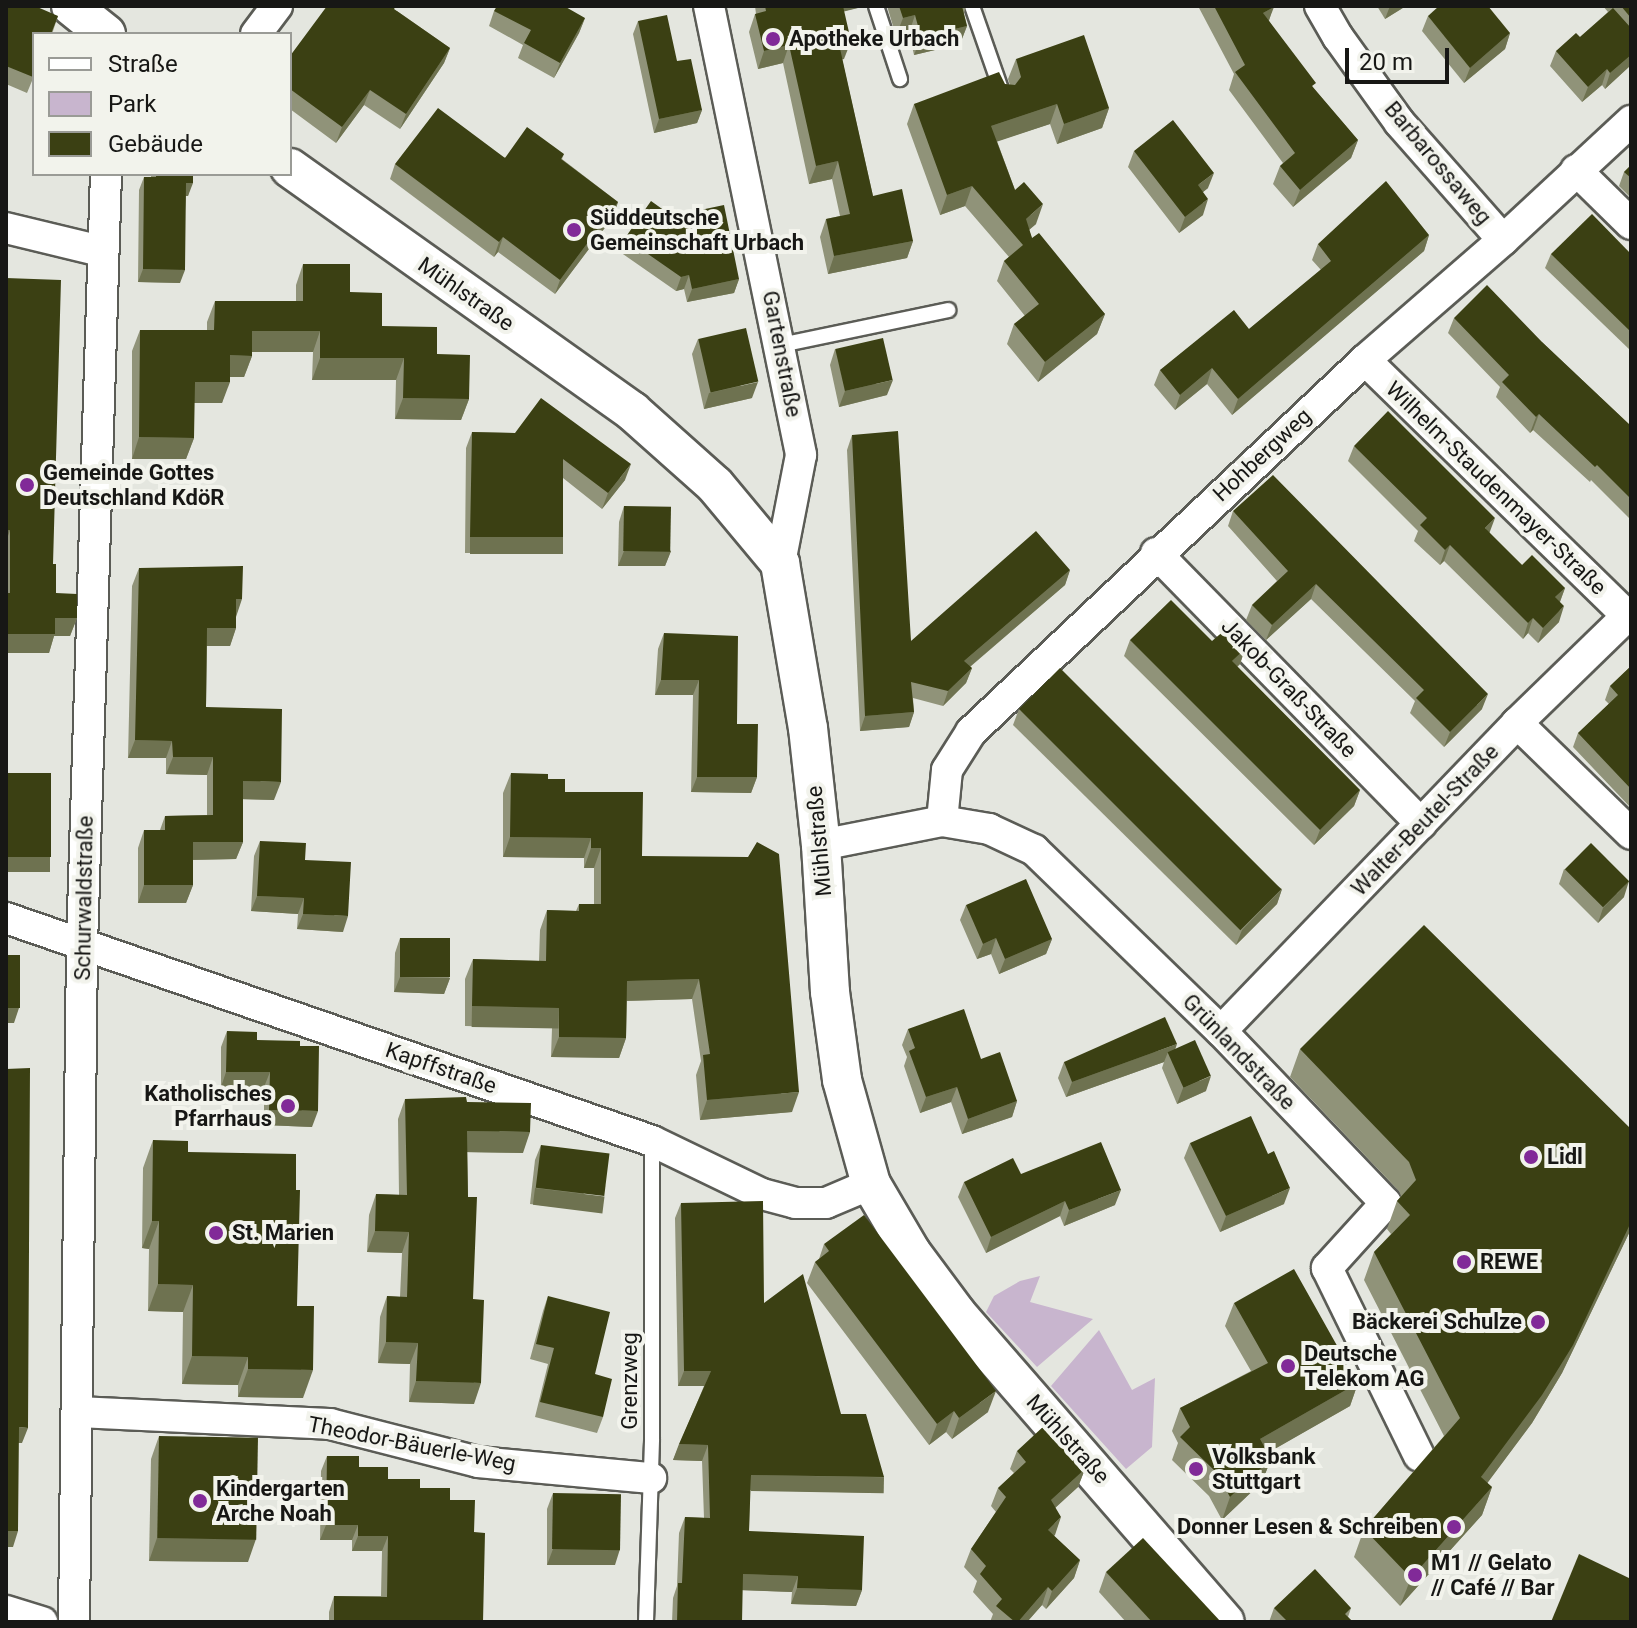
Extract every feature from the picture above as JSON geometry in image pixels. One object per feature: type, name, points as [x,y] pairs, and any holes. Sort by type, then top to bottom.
[{"type":"street","points":[[71,6],[104,32]]},
{"type":"street","points":[[258,32],[277,6]]},
{"type":"street","name":"Gartenstraße","points":[[709,6],[781,345],[801,455],[780,563]]},
{"type":"street","name":"Barbarossaweg","points":[[1320,6],[1338,37],[1399,122],[1503,240]]},
{"type":"street","name":"Hohbergweg","points":[[942,821],[947,770],[971,732],[1156,553],[1631,121]]},
{"type":"street","name":"Mühlstraße","points":[[292,169],[632,411],[715,485],[780,563],[808,728],[821,845],[830,992],[842,1080],[871,1184],[911,1252],[957,1314],[1225,1622]]},
{"type":"street","points":[[1576,170],[1631,224]]},
{"type":"street","name":"Schurwaldstraße","points":[[74,1622],[82,945],[101,251],[106,176]]},
{"type":"street","points":[[6,228],[101,251]]},
{"type":"street","name":"Wilhelm-Staudenmayer-Straße","points":[[1365,360],[1629,614]]},
{"type":"street","name":"Jakob-Graß-Straße","points":[[1156,553],[1421,824]]},
{"type":"street","name":"Walter-Beutel-Straße","points":[[1221,1031],[1517,723],[1629,614]]},
{"type":"street","points":[[1517,723],[1631,834]]},
{"type":"street","name":"Grünlandstraße","points":[[821,845],[942,821],[989,829],[1034,850],[1221,1031],[1386,1203],[1327,1268],[1419,1456]]},
{"type":"street","name":"Kapffstraße","points":[[6,918],[652,1141],[762,1194],[795,1203],[826,1203],[871,1184]]},
{"type":"street","name":"Theodor-Bäuerle-Weg","points":[[77,1412],[330,1424],[478,1462],[651,1478]]},
{"type":"street","points":[[6,1611],[42,1622]]},
{"type":"lane","points":[[876,6],[900,79]]},
{"type":"lane","points":[[972,6],[1004,96]]},
{"type":"lane","points":[[781,345],[948,310]]},
{"type":"lane","name":"Grenzweg","points":[[646,1622],[651,1478],[652,1141]]},
{"type":"green space","points":[[1040,1276],[1030,1302],[1093,1319],[1037,1367],[986,1312],[994,1296],[1020,1281]]},
{"type":"green space","points":[[1099,1330],[1132,1390],[1155,1378],[1152,1447],[1126,1469],[1051,1386]]},
{"type":"building","points":[[6,6],[35,6],[58,16],[52,32],[32,32],[32,77],[6,66]]},
{"type":"building","points":[[327,6],[396,6],[394,9],[450,48],[406,114],[370,90],[342,127],[292,90],[292,53]]},
{"type":"building","points":[[497,6],[564,6],[585,18],[560,63],[524,43],[531,30],[494,11]]},
{"type":"building","points":[[765,6],[843,6],[851,41],[839,44],[873,196],[902,189],[913,241],[834,256],[826,219],[850,214],[838,161],[816,166],[789,45],[764,51],[755,14],[766,11]]},
{"type":"building","points":[[899,6],[962,6],[967,26],[921,37],[915,15],[903,18]]},
{"type":"building","points":[[1214,6],[1273,6],[1263,13],[1316,83],[1312,86],[1358,140],[1300,190],[1280,166],[1295,153],[1235,72],[1245,65]]},
{"type":"building","points":[[1439,6],[1488,6],[1510,33],[1470,68],[1428,16]]},
{"type":"building","points":[[1621,6],[1631,6],[1631,18]]},
{"type":"building","points":[[1613,8],[1631,28],[1631,55],[1610,73],[1607,69],[1588,87],[1556,51],[1576,33],[1580,37]]},
{"type":"building","points":[[667,15],[677,61],[691,59],[702,110],[659,119],[638,21]]},
{"type":"building","points":[[1084,35],[1109,108],[1064,124],[1057,104],[991,126],[1015,190],[1024,182],[1043,204],[1026,219],[1032,238],[1039,233],[1105,314],[1045,362],[1014,324],[1039,304],[1004,261],[1023,245],[972,186],[947,195],[914,104],[999,72],[1005,84],[1015,85],[1021,77],[1016,59]]},
{"type":"building","points":[[438,108],[505,158],[527,127],[564,154],[561,159],[618,202],[560,280],[503,237],[499,242],[395,164]]},
{"type":"building","points":[[1173,120],[1214,173],[1198,185],[1208,199],[1185,217],[1134,151]]},
{"type":"building","points":[[1631,165],[1631,178],[1624,172]]},
{"type":"building","points":[[193,176],[193,183],[186,183],[185,270],[143,269],[144,177]]},
{"type":"building","points":[[1386,181],[1429,235],[1238,399],[1212,368],[1180,395],[1160,370],[1234,310],[1249,329],[1331,261],[1318,244]]},
{"type":"building","points":[[651,201],[672,216],[724,205],[739,279],[692,289],[689,275],[681,277],[625,238]]},
{"type":"building","points":[[1592,214],[1631,254],[1631,332],[1551,254]]},
{"type":"building","points":[[303,264],[350,264],[350,292],[382,293],[382,326],[437,327],[437,354],[470,355],[469,399],[403,398],[404,358],[320,358],[320,331],[252,331],[252,356],[230,355],[230,382],[195,382],[194,438],[139,437],[140,330],[214,330],[215,301],[303,301]]},
{"type":"building","points":[[6,278],[61,280],[53,564],[56,564],[56,593],[77,594],[77,618],[55,618],[55,634],[8,634],[6,593],[10,593],[10,530],[6,530]]},
{"type":"building","points":[[1487,285],[1631,426],[1631,499],[1539,414],[1536,417],[1502,382],[1509,375],[1454,318]]},
{"type":"building","points":[[746,328],[758,382],[711,393],[698,339]]},
{"type":"building","points":[[883,338],[893,380],[845,391],[835,349]]},
{"type":"building","points":[[541,398],[631,464],[608,493],[563,459],[563,537],[470,537],[472,432],[515,433]]},
{"type":"building","points":[[1388,411],[1495,518],[1485,528],[1522,565],[1532,555],[1565,588],[1555,597],[1564,606],[1543,628],[1533,618],[1528,623],[1450,545],[1445,550],[1420,525],[1427,518],[1354,446]]},
{"type":"building","points":[[898,431],[911,641],[1036,531],[1070,570],[964,661],[972,668],[948,691],[911,682],[914,712],[865,716],[852,435]]},
{"type":"building","points":[[1273,475],[1488,694],[1450,732],[1416,698],[1424,690],[1316,584],[1272,625],[1252,605],[1288,571],[1233,511]]},
{"type":"building","points":[[624,506],[671,507],[670,552],[623,551]]},
{"type":"building","points":[[243,566],[242,599],[236,599],[236,628],[207,628],[206,707],[282,709],[281,782],[243,781],[243,842],[193,842],[193,885],[144,885],[144,830],[165,830],[165,816],[213,815],[213,757],[173,757],[172,741],[135,740],[139,568]]},
{"type":"building","points":[[1171,600],[1212,641],[1226,629],[1245,649],[1232,661],[1360,790],[1320,830],[1130,640]]},
{"type":"building","points":[[664,633],[738,636],[737,724],[758,724],[757,777],[697,777],[699,680],[661,680]]},
{"type":"building","points":[[1631,666],[1631,789],[1578,733],[1618,695],[1610,686]]},
{"type":"building","points":[[1060,668],[1281,889],[1240,930],[1019,709]]},
{"type":"building","points":[[6,773],[51,773],[51,857],[6,857]]},
{"type":"building","points":[[511,773],[548,774],[548,779],[565,779],[565,792],[643,792],[642,856],[748,857],[757,842],[779,854],[799,1092],[707,1100],[703,1055],[710,1054],[699,979],[627,981],[626,1038],[559,1037],[559,1008],[472,1006],[473,959],[546,961],[547,910],[579,911],[579,904],[601,904],[601,848],[591,848],[591,838],[510,837]]},
{"type":"building","points":[[260,841],[306,843],[305,860],[351,862],[348,916],[303,914],[304,898],[257,896]]},
{"type":"building","points":[[1591,843],[1629,881],[1603,907],[1565,869]]},
{"type":"building","points":[[1026,879],[1052,939],[1005,959],[996,938],[983,944],[966,905]]},
{"type":"building","points":[[1424,925],[1631,1129],[1631,1222],[1573,1345],[1542,1395],[1481,1477],[1492,1487],[1411,1578],[1364,1529],[1460,1418],[1374,1252],[1410,1215],[1397,1201],[1416,1180],[1409,1162],[1300,1049]]},
{"type":"building","points":[[400,938],[450,938],[450,977],[400,977]]},
{"type":"building","points":[[6,955],[20,955],[20,1008],[6,1008]]},
{"type":"building","points":[[964,1009],[981,1059],[1000,1052],[1017,1101],[968,1119],[957,1087],[926,1097],[909,1051],[915,1048],[908,1029]]},
{"type":"building","points":[[1165,1017],[1177,1044],[1072,1082],[1064,1062]]},
{"type":"building","points":[[227,1031],[257,1032],[257,1040],[300,1041],[300,1046],[319,1046],[318,1111],[269,1110],[270,1072],[226,1072]]},
{"type":"building","points":[[1195,1040],[1211,1076],[1183,1088],[1168,1052]]},
{"type":"building","points":[[30,1068],[28,1428],[19,1427],[18,1531],[6,1531],[6,1069]]},
{"type":"building","points":[[466,1097],[467,1102],[531,1103],[530,1132],[467,1131],[468,1197],[477,1197],[473,1299],[484,1300],[481,1383],[416,1381],[418,1343],[386,1342],[387,1296],[407,1297],[409,1232],[375,1231],[376,1194],[407,1195],[405,1099]]},
{"type":"building","points":[[1251,1116],[1268,1154],[1274,1151],[1290,1188],[1226,1216],[1190,1143]]},
{"type":"building","points":[[153,1140],[188,1141],[188,1152],[296,1154],[296,1190],[300,1190],[297,1306],[314,1306],[313,1370],[248,1369],[248,1357],[192,1356],[193,1285],[158,1284],[159,1221],[152,1221]]},
{"type":"building","points":[[1101,1142],[1121,1190],[1069,1210],[1065,1201],[991,1237],[964,1182],[1013,1158],[1021,1174]]},
{"type":"building","points":[[541,1145],[609,1153],[604,1196],[536,1188]]},
{"type":"building","points":[[763,1201],[764,1303],[803,1274],[841,1414],[866,1414],[884,1477],[751,1475],[749,1531],[864,1536],[862,1590],[797,1588],[798,1576],[743,1574],[742,1622],[677,1622],[685,1517],[710,1518],[708,1445],[679,1444],[711,1371],[684,1371],[681,1203]]},
{"type":"building","points":[[864,1215],[996,1391],[959,1418],[954,1411],[937,1424],[815,1262],[829,1251],[824,1244]]},
{"type":"building","points":[[1294,1269],[1358,1383],[1260,1439],[1271,1459],[1230,1497],[1217,1473],[1180,1437],[1190,1427],[1180,1408],[1268,1363],[1234,1303]]},
{"type":"building","points":[[548,1296],[610,1312],[595,1374],[612,1379],[603,1417],[540,1402],[554,1348],[536,1344]]},
{"type":"building","points":[[1045,1425],[1085,1469],[1051,1500],[1061,1517],[1048,1530],[1080,1560],[1052,1591],[1048,1587],[1015,1622],[996,1606],[1002,1599],[980,1574],[986,1566],[971,1549],[1006,1497],[998,1488],[1026,1462],[1017,1451]]},
{"type":"building","points":[[159,1436],[258,1438],[256,1540],[157,1538]]},
{"type":"building","points":[[327,1456],[359,1456],[359,1467],[388,1467],[388,1479],[420,1479],[420,1488],[450,1488],[450,1500],[475,1500],[474,1532],[485,1533],[483,1622],[334,1622],[334,1596],[387,1597],[388,1536],[358,1536],[358,1525],[326,1525]]},
{"type":"building","points":[[553,1493],[621,1494],[620,1550],[552,1549]]},
{"type":"building","points":[[1143,1538],[1221,1622],[1152,1622],[1106,1572]]},
{"type":"building","points":[[1579,1554],[1631,1579],[1631,1622],[1551,1622]]},
{"type":"building","points":[[1315,1569],[1351,1608],[1345,1614],[1353,1622],[1288,1622],[1274,1608]]},
{"type":"place","name":"Apotheke Urbach","points":[[773,39]]},
{"type":"place","name":"Süddeutsche Gemeinschaft Urbach","points":[[574,230]]},
{"type":"place","name":"Gemeinde Gottes Deutschland KdöR","points":[[27,485]]},
{"type":"place","name":"Katholisches Pfarrhaus","points":[[288,1106]]},
{"type":"place","name":"Lidl","points":[[1531,1157]]},
{"type":"place","name":"St. Marien","points":[[216,1233]]},
{"type":"place","name":"REWE","points":[[1464,1262]]},
{"type":"place","name":"Bäckerei Schulze","points":[[1538,1322]]},
{"type":"place","name":"Deutsche Telekom AG","points":[[1288,1366]]},
{"type":"place","name":"Volksbank Stuttgart","points":[[1196,1469]]},
{"type":"place","name":"Kindergarten Arche Noah","points":[[200,1501]]},
{"type":"place","name":"Donner Lesen & Schreiben","points":[[1454,1527]]},
{"type":"place","name":"M1 // Gelato // Café // Bar","points":[[1415,1575]]}]
